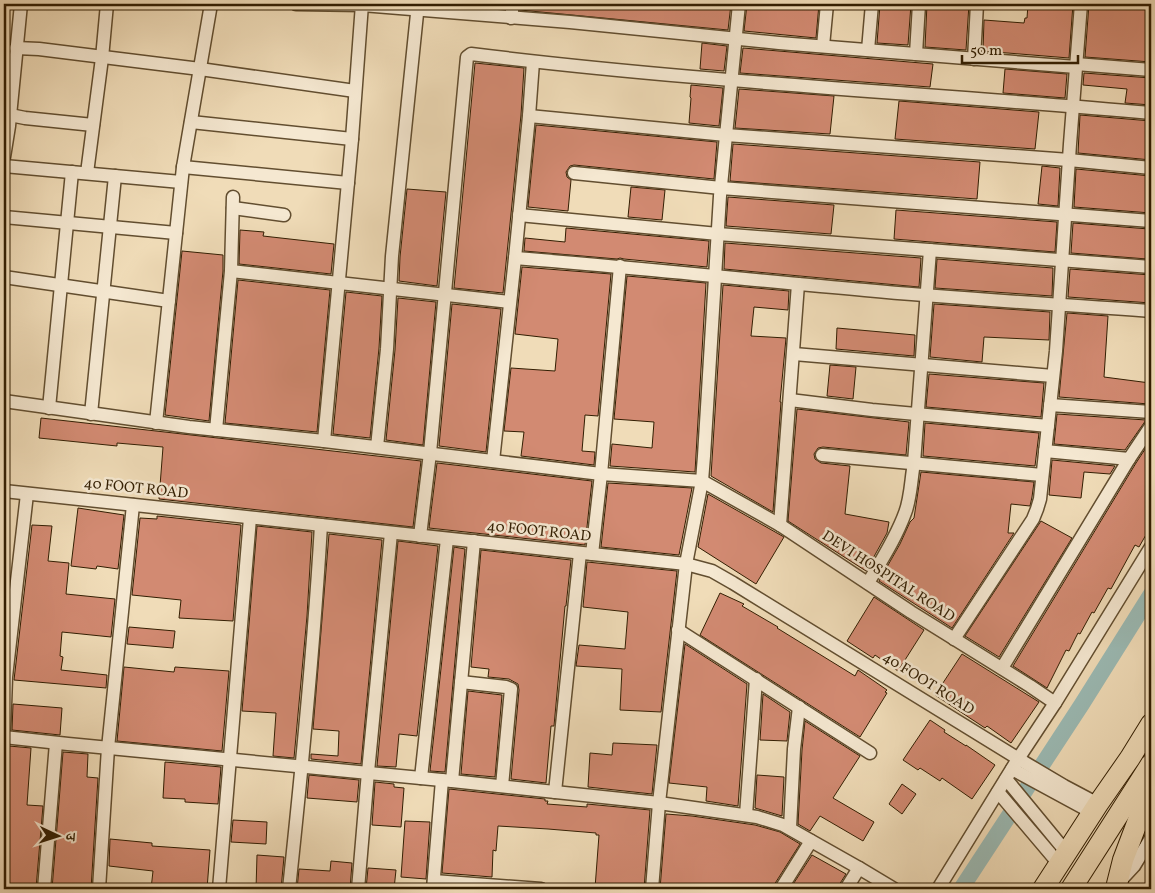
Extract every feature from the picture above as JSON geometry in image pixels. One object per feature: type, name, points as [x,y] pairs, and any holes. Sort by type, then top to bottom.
[{"type":"main road","points":[[1043,889],[1151,724]]},
{"type":"main road","points":[[1071,889],[1151,764]]},
{"type":"main road","points":[[1117,887],[1123,860],[1151,786]]},
{"type":"street","points":[[4,157],[21,4]]},
{"type":"street","points":[[87,173],[107,4]]},
{"type":"street","points":[[156,423],[181,182],[210,4]]},
{"type":"street","points":[[296,4],[362,4],[418,7],[511,18],[779,43],[974,59],[1151,70]]},
{"type":"street","points":[[324,441],[352,139],[362,4]]},
{"type":"street","points":[[511,18],[513,4]]},
{"type":"street","points":[[652,889],[686,564],[702,481],[721,188],[739,4]]},
{"type":"street","points":[[823,46],[827,4]]},
{"type":"street","points":[[868,50],[872,4]]},
{"type":"street","points":[[916,54],[919,4]]},
{"type":"street","points":[[974,59],[978,4]]},
{"type":"street","points":[[954,639],[1033,519],[1040,498],[1059,304],[1081,4]]},
{"type":"street","points":[[377,447],[387,349],[392,256],[418,7]]},
{"type":"street","points":[[16,48],[200,69],[356,91]]},
{"type":"street","points":[[420,536],[430,453],[467,57],[471,54],[533,62],[731,81],[1151,113]]},
{"type":"street","points":[[493,460],[515,258],[533,62]]},
{"type":"street","points":[[529,116],[726,135],[1069,160],[1151,168]]},
{"type":"street","points":[[7,122],[25,118],[93,125]]},
{"type":"street","points":[[191,122],[352,139]]},
{"type":"street","points":[[4,166],[181,182]]},
{"type":"street","points":[[183,167],[348,183]]},
{"type":"street","points":[[49,408],[72,172]]},
{"type":"street","points":[[574,172],[721,188],[1151,221]]},
{"type":"street","points":[[91,414],[116,176]]},
{"type":"street","points":[[216,430],[231,271],[233,203],[284,215]]},
{"type":"street","points":[[518,215],[718,234],[1151,267]]},
{"type":"street","points":[[4,217],[176,233]]},
{"type":"street","points":[[868,583],[896,533],[905,513],[910,491],[914,463],[930,250]]},
{"type":"street","points":[[515,258],[926,295],[1151,312]]},
{"type":"street","points":[[555,792],[586,553],[601,474],[620,266]]},
{"type":"street","points":[[231,271],[510,302]]},
{"type":"street","points":[[4,277],[169,301]]},
{"type":"street","points":[[780,525],[798,284]]},
{"type":"street","points":[[794,354],[1053,376]]},
{"type":"street","points":[[790,400],[872,410],[1048,426]]},
{"type":"street","points":[[4,401],[216,430],[493,460],[601,474],[702,481]]},
{"type":"street","points":[[1050,405],[1151,412]]},
{"type":"street","points":[[1002,668],[1151,426]]},
{"type":"street","points":[[1045,451],[1129,459]]},
{"type":"street","points":[[822,455],[1042,475]]},
{"type":"street","name":"DEVI HOSPITAL ROAD","points":[[702,481],[780,525],[1055,703]]},
{"type":"street","name":"40 FOOT ROAD","points":[[4,491],[686,564],[712,571],[733,583],[1016,772],[1062,791],[1096,809]]},
{"type":"street","points":[[27,494],[6,677],[4,736],[108,748],[447,780],[660,803],[746,815],[783,824],[894,889]]},
{"type":"street","points":[[99,889],[108,748],[133,505]]},
{"type":"street","points":[[219,889],[250,518]]},
{"type":"street","points":[[289,889],[302,766],[321,525]]},
{"type":"street","points":[[358,889],[391,533]]},
{"type":"street","points":[[421,778],[447,539]]},
{"type":"street","points":[[474,541],[461,682],[433,885],[541,889]]},
{"type":"street","points":[[938,889],[1016,772],[1055,703],[1151,547]]},
{"type":"street","points":[[678,630],[870,754]]},
{"type":"street","points":[[746,815],[756,679]]},
{"type":"street","points":[[461,682],[511,689],[502,786]]},
{"type":"street","points":[[790,828],[794,749],[799,707]]},
{"type":"street","points":[[44,889],[56,742]]},
{"type":"street","points":[[1016,772],[1041,822],[1063,858]]},
{"type":"street","points":[[1001,796],[1032,832],[1063,858]]},
{"type":"street","points":[[1117,887],[1134,866],[1151,838]]},
{"type":"street","points":[[780,889],[811,841]]},
{"type":"street","points":[[846,889],[859,868]]},
{"type":"building","points":[[521,4],[731,4],[728,30],[520,10]]},
{"type":"building","points":[[747,4],[819,4],[816,38],[744,31]]},
{"type":"building","points":[[880,4],[911,4],[908,45],[877,43]]},
{"type":"building","points":[[927,4],[969,4],[966,50],[925,47]]},
{"type":"building","points":[[1028,4],[1073,4],[1069,58],[983,51],[984,20],[1024,23],[1025,18],[1027,18]]},
{"type":"building","points":[[1089,4],[1151,4],[1151,62],[1085,57]]},
{"type":"building","points":[[702,43],[727,46],[724,71],[700,69]]},
{"type":"building","points":[[743,48],[933,64],[930,87],[740,73]]},
{"type":"building","points":[[475,63],[524,68],[503,293],[454,288]]},
{"type":"building","points":[[1005,69],[1067,74],[1065,98],[1003,93]]},
{"type":"building","points":[[1084,73],[1151,78],[1151,105],[1125,103],[1127,89],[1083,85]]},
{"type":"building","points":[[691,85],[723,88],[719,126],[689,123]]},
{"type":"building","points":[[739,89],[834,96],[830,134],[735,128]]},
{"type":"building","points":[[899,101],[1039,112],[1035,149],[895,139]]},
{"type":"building","points":[[1080,115],[1151,121],[1151,160],[1078,153]]},
{"type":"building","points":[[536,125],[717,142],[714,179],[574,165],[570,166],[566,172],[567,177],[571,180],[568,211],[528,207]]},
{"type":"building","points":[[733,144],[980,162],[977,199],[730,181]]},
{"type":"building","points":[[1042,166],[1060,168],[1058,206],[1038,204]]},
{"type":"building","points":[[1076,169],[1151,176],[1151,213],[1074,207]]},
{"type":"building","points":[[631,187],[665,190],[662,220],[628,217]]},
{"type":"building","points":[[407,189],[446,192],[437,286],[399,281]]},
{"type":"building","points":[[728,197],[834,205],[831,234],[726,226]]},
{"type":"building","points":[[896,210],[1057,222],[1055,252],[894,239]]},
{"type":"building","points":[[1073,223],[1149,229],[1147,259],[1071,253]]},
{"type":"building","points":[[566,228],[709,241],[707,267],[524,251],[525,238],[565,242]]},
{"type":"building","points":[[240,230],[264,232],[263,236],[334,244],[331,274],[239,264]]},
{"type":"building","points":[[725,243],[921,258],[919,287],[724,269]]},
{"type":"building","points":[[182,251],[223,255],[209,421],[165,415]]},
{"type":"building","points":[[937,259],[1053,268],[1052,296],[935,288]]},
{"type":"building","points":[[522,267],[611,274],[598,416],[585,415],[582,451],[595,452],[594,465],[521,456],[524,432],[504,431],[511,368],[555,371],[558,339],[515,334]]},
{"type":"building","points":[[1070,269],[1151,275],[1151,303],[1068,297]]},
{"type":"building","points":[[627,276],[706,283],[695,472],[610,466],[612,444],[652,448],[654,422],[614,419]]},
{"type":"building","points":[[238,280],[330,290],[317,432],[225,423]]},
{"type":"building","points":[[723,285],[789,291],[788,310],[754,307],[751,336],[786,338],[773,512],[711,476]]},
{"type":"building","points":[[346,292],[382,296],[370,438],[333,434]]},
{"type":"building","points":[[398,298],[436,302],[423,445],[386,440]]},
{"type":"building","points":[[452,304],[501,309],[486,452],[439,446]]},
{"type":"building","points":[[934,304],[1050,312],[1049,340],[984,337],[982,362],[930,357]]},
{"type":"building","points":[[1067,313],[1108,316],[1104,377],[1150,383],[1149,404],[1059,397]]},
{"type":"building","points":[[837,328],[915,335],[914,356],[836,349]]},
{"type":"building","points":[[830,365],[856,367],[853,399],[827,396]]},
{"type":"building","points":[[929,374],[1044,383],[1041,417],[926,407]]},
{"type":"building","points":[[797,409],[909,422],[906,455],[823,447],[818,448],[814,454],[815,459],[821,463],[850,466],[845,514],[889,522],[887,533],[866,571],[788,521]]},
{"type":"building","points":[[1057,414],[1146,420],[1125,450],[1054,444]]},
{"type":"building","points":[[41,418],[421,461],[413,527],[159,499],[163,447],[117,443],[117,446],[39,438]]},
{"type":"building","points":[[925,423],[1039,433],[1035,466],[923,456]]},
{"type":"building","points":[[1151,440],[1151,526],[1139,547],[1135,545],[1111,589],[1108,588],[1080,634],[1078,633],[1069,651],[1066,650],[1047,688],[1013,666]]},
{"type":"building","points":[[1052,460],[1115,466],[1110,474],[1084,472],[1081,498],[1049,495]]},
{"type":"building","points":[[437,463],[592,481],[585,545],[429,528]]},
{"type":"building","points":[[921,472],[1034,482],[1030,506],[1011,504],[1008,533],[1014,533],[952,628],[879,581],[910,522],[914,518]]},
{"type":"building","points":[[608,483],[692,488],[679,555],[601,547]]},
{"type":"building","points":[[708,494],[784,537],[756,584],[698,547]]},
{"type":"building","points":[[78,508],[124,515],[118,569],[97,566],[96,569],[71,566]]},
{"type":"building","points":[[157,516],[241,525],[233,621],[179,618],[181,600],[132,595],[140,518],[157,519]]},
{"type":"building","points":[[1041,521],[1072,538],[999,657],[965,636]]},
{"type":"building","points":[[32,525],[52,526],[48,561],[69,563],[66,594],[115,599],[111,637],[62,632],[60,656],[63,657],[61,670],[107,675],[106,688],[14,680]]},
{"type":"building","points":[[257,526],[312,532],[307,616],[294,758],[273,756],[276,713],[242,711]]},
{"type":"building","points":[[329,534],[382,540],[361,764],[311,759],[311,754],[338,756],[339,731],[313,729]]},
{"type":"building","points":[[398,541],[438,546],[417,736],[399,734],[396,767],[377,766]]},
{"type":"building","points":[[454,547],[465,549],[445,772],[430,771]]},
{"type":"building","points":[[481,550],[571,560],[554,726],[551,726],[546,783],[511,779],[518,684],[509,679],[488,677],[489,669],[471,667]]},
{"type":"building","points":[[587,562],[677,571],[661,712],[620,710],[622,669],[576,666],[579,645],[625,649],[628,612],[583,607]]},
{"type":"building","points":[[720,593],[744,604],[742,606],[855,676],[858,670],[887,690],[860,737],[700,635]]},
{"type":"building","points":[[874,597],[924,630],[898,671],[875,655],[873,658],[847,641]]},
{"type":"building","points":[[129,627],[175,631],[173,648],[127,644]]},
{"type":"building","points":[[685,644],[747,684],[738,806],[706,801],[707,787],[669,783]]},
{"type":"building","points":[[962,654],[1039,702],[1011,743],[987,726],[985,728],[935,695]]},
{"type":"building","points":[[124,667],[174,672],[175,667],[229,671],[222,751],[117,741]]},
{"type":"building","points":[[468,691],[502,695],[495,777],[461,774]]},
{"type":"building","points":[[763,694],[790,712],[787,741],[760,740]]},
{"type":"building","points":[[13,704],[62,708],[60,735],[12,730]]},
{"type":"building","points":[[930,720],[945,730],[944,732],[995,765],[972,799],[942,778],[940,781],[903,760]]},
{"type":"building","points":[[805,721],[860,756],[833,798],[874,822],[863,841],[820,816],[810,831],[798,824]]},
{"type":"building","points":[[613,743],[657,745],[652,794],[588,787],[590,753],[612,755]]},
{"type":"building","points":[[9,746],[31,748],[27,805],[43,806],[36,888],[4,886],[4,798]]},
{"type":"building","points":[[63,752],[88,754],[87,777],[98,778],[91,889],[52,889]]},
{"type":"building","points":[[165,762],[221,767],[218,804],[185,802],[185,799],[163,798]]},
{"type":"building","points":[[309,775],[359,780],[357,802],[307,798]]},
{"type":"building","points":[[757,775],[784,777],[782,816],[755,808]]},
{"type":"building","points":[[375,782],[394,784],[394,787],[404,788],[401,827],[372,825]]},
{"type":"building","points":[[902,784],[916,794],[902,814],[889,804]]},
{"type":"building","points":[[449,789],[545,799],[545,801],[548,801],[547,804],[587,807],[587,804],[650,810],[644,889],[595,888],[599,835],[596,835],[596,833],[548,829],[498,826],[496,851],[493,850],[492,877],[442,873]]},
{"type":"building","points":[[666,814],[755,825],[780,832],[800,844],[773,889],[660,889]]},
{"type":"building","points":[[233,820],[267,822],[266,844],[231,842]]},
{"type":"building","points":[[405,821],[430,822],[426,879],[401,877]]},
{"type":"building","points":[[110,839],[152,843],[152,846],[210,850],[207,889],[151,889],[153,871],[109,866]]},
{"type":"building","points":[[257,855],[284,857],[281,889],[256,889]]},
{"type":"building","points":[[812,855],[846,874],[838,889],[790,889]]},
{"type":"building","points":[[331,861],[352,863],[350,889],[297,889],[299,869],[330,871]]},
{"type":"building","points":[[368,868],[396,870],[394,889],[366,889]]},
{"type":"waterway","points":[[961,889],[1082,704],[1151,594]]}]
